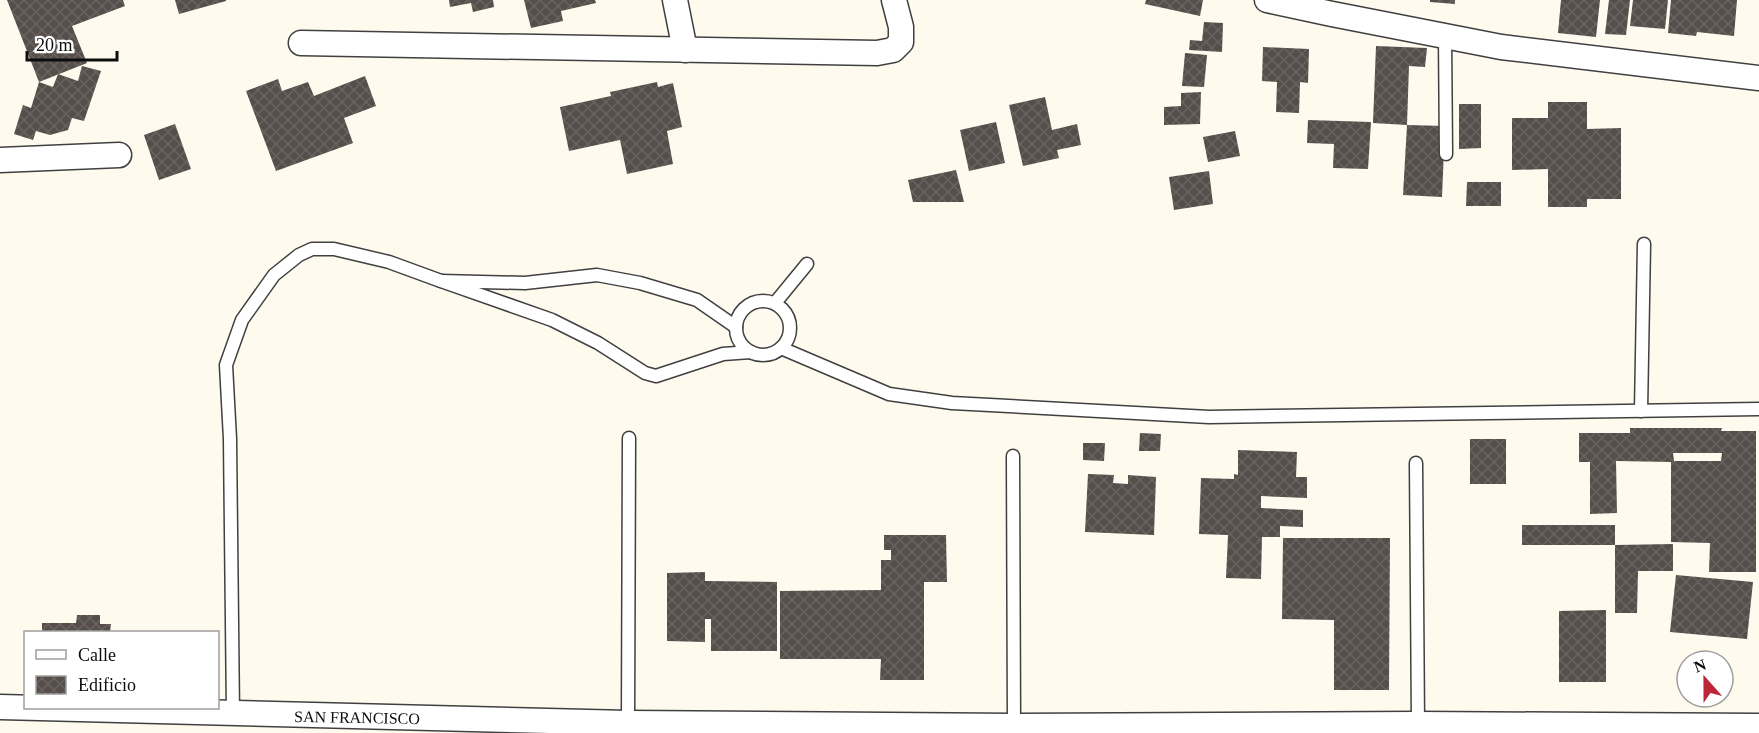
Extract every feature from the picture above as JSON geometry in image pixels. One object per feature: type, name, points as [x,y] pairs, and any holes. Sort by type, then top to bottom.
[{"type":"street","points":[[675,0],[685,50]]},
{"type":"street","points":[[302,43],[886,52],[899,46],[901,42],[901,27],[894,0]]},
{"type":"street","points":[[1267,0],[1501,47],[1759,78]]},
{"type":"street","points":[[0,160],[119,155]]},
{"type":"street","name":"SAN FRANCISCO","points":[[0,708],[24,709]]},
{"type":"street","name":"SAN FRANCISCO","points":[[39,709],[628,723],[1014,726],[1418,724],[1759,726]]},
{"type":"lane","points":[[1444,36],[1446,153]]},
{"type":"lane","points":[[1641,411],[1644,244]]},
{"type":"lane","points":[[233,714],[230,439],[226,365],[242,320],[274,275],[299,255],[312,249],[334,249],[389,262],[552,320],[598,343],[645,373],[656,376],[723,354],[751,352]]},
{"type":"lane","points":[[775,303],[807,264]]},
{"type":"lane","points":[[441,281],[525,283],[597,275],[640,283],[697,300],[736,327]]},
{"type":"lane","points":[[764,301],[775,303],[789,319],[788,339],[781,348],[772,353],[761,355],[751,352],[743,346],[738,337],[736,327],[739,317],[745,308],[754,303],[764,301]]},
{"type":"lane","points":[[781,348],[889,394],[952,403],[1209,417],[1759,409]]},
{"type":"lane","points":[[628,438],[628,723]]},
{"type":"lane","points":[[1012,456],[1014,726]]},
{"type":"lane","points":[[1416,463],[1418,724]]},
{"type":"building","points":[[7,0],[123,0],[125,6],[72,26],[87,63],[39,82]]},
{"type":"building","points":[[175,0],[226,0],[226,1],[179,14]]},
{"type":"building","points":[[449,0],[493,0],[494,7],[473,12],[471,3],[450,7]]},
{"type":"building","points":[[524,0],[595,0],[596,3],[561,11],[563,21],[531,28]]},
{"type":"building","points":[[1146,0],[1203,0],[1200,16],[1145,4]]},
{"type":"building","points":[[1430,0],[1455,0],[1455,4],[1430,2]]},
{"type":"building","points":[[1561,0],[1600,0],[1596,37],[1558,33]]},
{"type":"building","points":[[1609,0],[1630,0],[1626,35],[1605,34]]},
{"type":"building","points":[[1633,0],[1668,0],[1665,29],[1630,26]]},
{"type":"building","points":[[1671,0],[1737,0],[1734,36],[1697,32],[1696,36],[1668,33]]},
{"type":"building","points":[[1204,22],[1223,23],[1222,52],[1189,50],[1190,40],[1202,41]]},
{"type":"building","points":[[1376,46],[1427,48],[1425,67],[1409,66],[1407,125],[1373,123]]},
{"type":"building","points":[[1263,47],[1309,49],[1308,83],[1300,82],[1299,113],[1276,112],[1277,82],[1262,81]]},
{"type":"building","points":[[1185,53],[1207,55],[1204,87],[1182,86]]},
{"type":"building","points":[[82,66],[101,71],[84,121],[72,118],[68,130],[50,135],[36,131],[33,140],[14,134],[23,105],[31,108],[39,82],[53,87],[58,74],[78,81]]},
{"type":"building","points":[[365,76],[376,106],[344,118],[353,143],[276,171],[246,91],[278,79],[282,91],[308,82],[314,96]]},
{"type":"building","points":[[657,82],[658,87],[673,83],[682,127],[667,131],[673,164],[627,174],[620,140],[569,151],[560,107],[611,96],[610,92]]},
{"type":"building","points":[[1201,92],[1200,124],[1164,125],[1164,107],[1181,106],[1181,93]]},
{"type":"building","points":[[1045,97],[1052,130],[1077,124],[1081,145],[1057,150],[1059,158],[1023,166],[1009,105]]},
{"type":"building","points":[[1548,102],[1587,102],[1587,129],[1621,128],[1621,199],[1587,199],[1587,207],[1548,207],[1548,169],[1512,170],[1512,118],[1548,118]]},
{"type":"building","points":[[1459,104],[1481,104],[1481,148],[1459,149]]},
{"type":"building","points":[[1308,120],[1371,122],[1368,169],[1333,168],[1334,144],[1307,143]]},
{"type":"building","points":[[996,122],[1005,163],[969,171],[960,130]]},
{"type":"building","points":[[175,124],[191,169],[159,180],[144,135]]},
{"type":"building","points":[[1407,125],[1445,126],[1442,197],[1403,195]]},
{"type":"building","points":[[1235,131],[1240,156],[1208,162],[1203,137]]},
{"type":"building","points":[[956,170],[964,202],[913,202],[908,180]]},
{"type":"building","points":[[1209,171],[1213,204],[1174,210],[1169,177]]},
{"type":"building","points":[[1467,182],[1501,182],[1501,206],[1466,206]]},
{"type":"building","points":[[1630,428],[1722,428],[1721,431],[1756,431],[1756,572],[1709,572],[1710,543],[1671,542],[1671,462],[1616,461],[1617,513],[1590,514],[1590,462],[1579,462],[1579,433],[1630,433]],"holes":[[[1673,453],[1722,453],[1721,461],[1674,461]]]},
{"type":"building","points":[[1140,433],[1161,434],[1160,451],[1139,451]]},
{"type":"building","points":[[1470,439],[1506,439],[1506,484],[1470,484]]},
{"type":"building","points":[[1083,443],[1105,443],[1104,461],[1083,460]]},
{"type":"building","points":[[1238,450],[1297,452],[1296,477],[1307,477],[1307,498],[1261,496],[1261,508],[1303,510],[1303,527],[1280,526],[1280,537],[1262,537],[1261,579],[1226,578],[1228,535],[1199,534],[1201,478],[1234,479],[1234,474],[1238,475]]},
{"type":"building","points":[[1088,474],[1114,475],[1113,483],[1128,484],[1128,475],[1156,477],[1154,535],[1085,532]]},
{"type":"building","points":[[1522,525],[1615,525],[1615,545],[1522,545]]},
{"type":"building","points":[[884,535],[946,535],[947,582],[924,582],[924,680],[880,680],[881,659],[780,659],[780,591],[881,590],[881,560],[891,560],[891,550],[884,550]]},
{"type":"building","points":[[1283,538],[1390,538],[1389,690],[1334,690],[1334,620],[1282,619]]},
{"type":"building","points":[[1673,544],[1673,571],[1638,571],[1637,613],[1615,613],[1615,545]]},
{"type":"building","points":[[705,572],[705,581],[777,582],[777,651],[711,651],[711,619],[705,619],[705,642],[667,641],[667,573]]},
{"type":"building","points":[[1676,575],[1753,582],[1747,639],[1670,632]]},
{"type":"building","points":[[1606,610],[1606,682],[1559,682],[1559,611]]},
{"type":"building","points":[[77,615],[100,615],[100,624],[111,624],[110,631],[42,631],[42,623],[76,623]]}]
